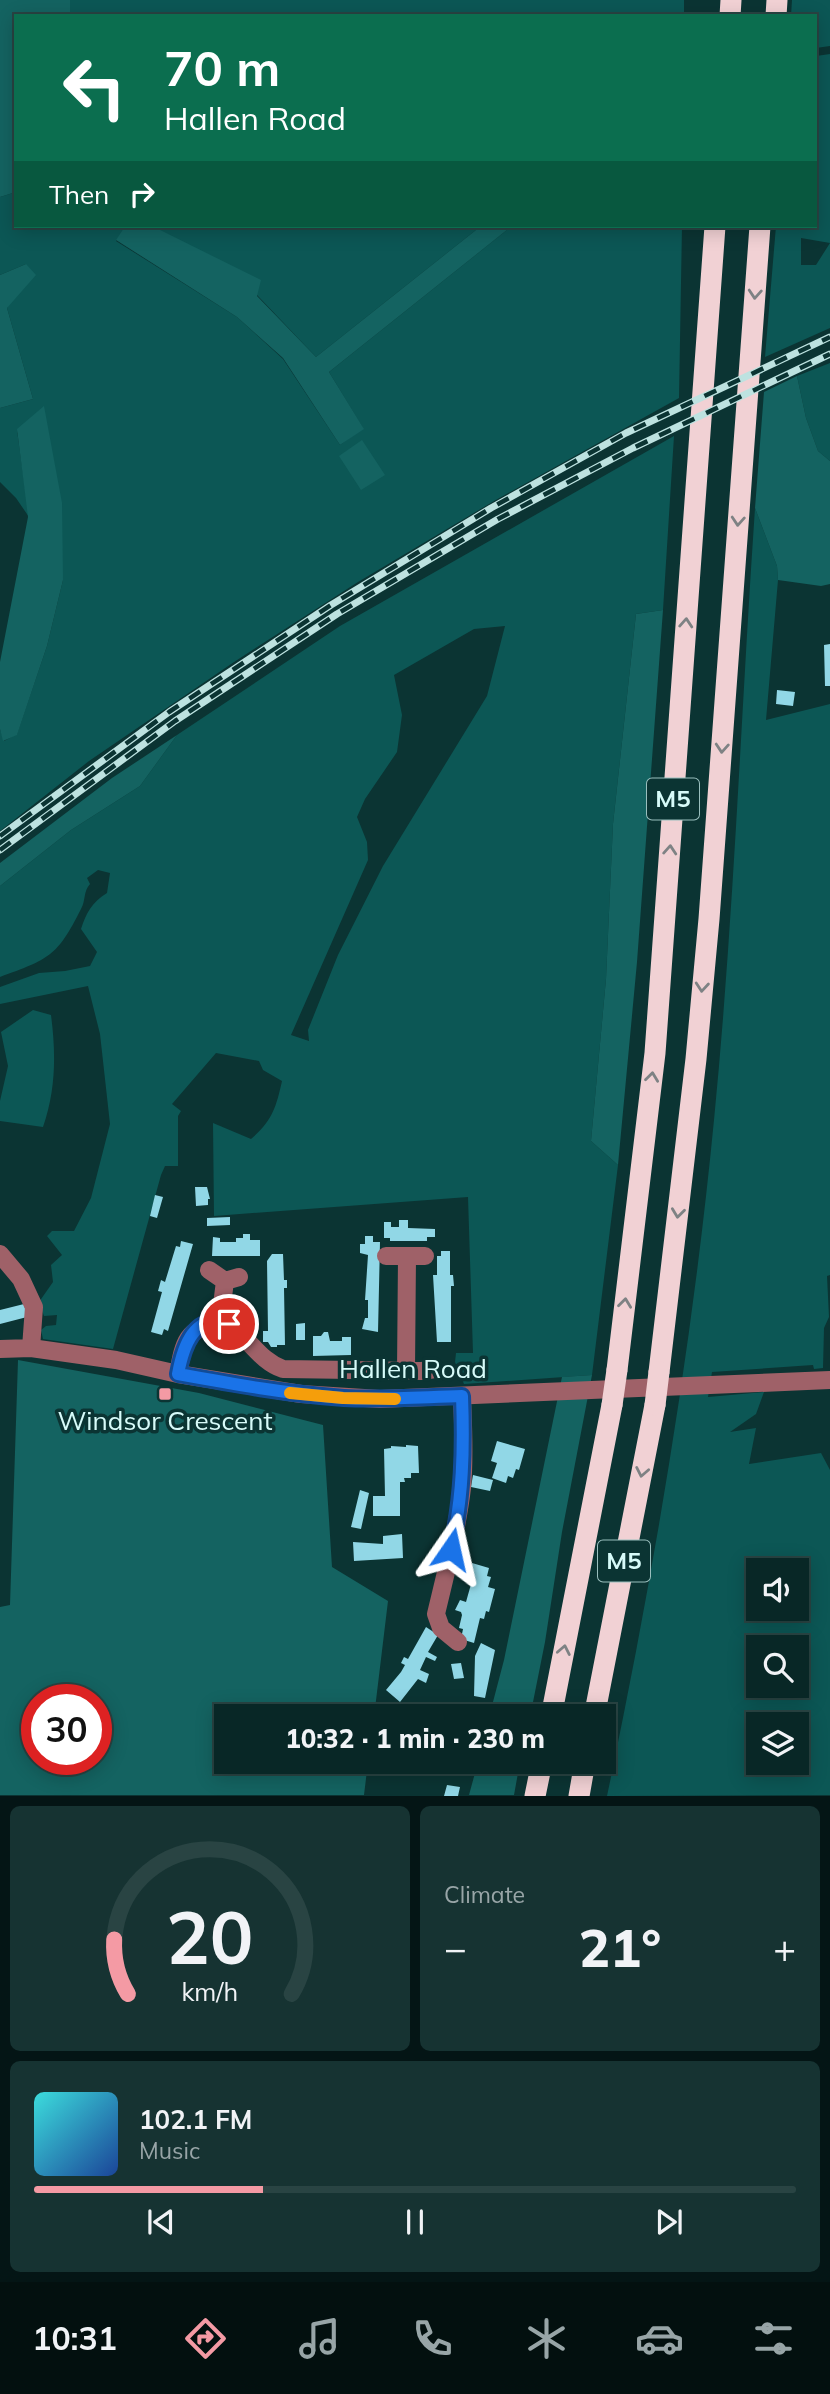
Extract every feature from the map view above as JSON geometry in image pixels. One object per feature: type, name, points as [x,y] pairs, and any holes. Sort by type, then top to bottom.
[{"type":"highway","name":"M5","points":[[554,1704],[612,1405],[655,1053],[715,228]]},
{"type":"highway","name":"M5","points":[[596,1704],[654,1405],[696,1059],[709,919],[760,228]]},
{"type":"highway","points":[[536,1796],[540,1774]]},
{"type":"highway","points":[[579,1796],[584,1774]]},
{"type":"street","points":[[0,1254],[21,1279],[33,1307],[31,1348]]},
{"type":"street","points":[[386,1256],[416,1256],[406,1371]]},
{"type":"street","points":[[209,1270],[232,1279],[220,1321]]},
{"type":"street","points":[[178,1374],[181,1359],[193,1331],[202,1325],[220,1321],[236,1329],[265,1360],[283,1369],[435,1369]]},
{"type":"street","name":"Hallen Road","points":[[0,1349],[31,1348],[116,1360],[178,1374],[343,1398],[462,1396],[830,1380]]},
{"type":"street","points":[[458,1642],[441,1628],[436,1614],[456,1527],[462,1486],[462,1396]]},
{"type":"shaded area","points":[[0,0],[70,0],[70,14],[14,14],[14,193],[0,197]]},
{"type":"shaded area","points":[[70,0],[684,0],[684,14],[70,14]]},
{"type":"shaded area","points":[[792,0],[830,0],[830,46],[817,48],[817,14],[791,14]]},
{"type":"shaded area","points":[[830,54],[830,243],[830,328],[765,357],[776,228],[817,228],[817,56]],"holes":[[[801,238],[830,243],[816,265],[801,265]]]},
{"type":"shaded area","points":[[14,193],[14,228],[124,228],[116,241],[237,317],[283,359],[340,445],[363,428],[329,372],[509,228],[682,228],[679,398],[494,501],[358,582],[89,761],[0,831],[0,729],[4,741],[17,734],[47,646],[63,580],[17,430],[29,517],[16,498],[0,482],[0,408],[33,399],[7,308],[26,264],[0,275],[0,197]]},
{"type":"shaded area","points":[[124,228],[156,228],[261,280],[257,296],[316,357],[478,228],[509,228],[329,372],[364,429],[340,445],[283,358],[237,317],[116,240]]},
{"type":"shaded area","points":[[155,228],[478,228],[316,357],[257,295]]},
{"type":"shaded area","points":[[26,264],[36,275],[7,308],[33,399],[0,408],[0,275]]},
{"type":"shaded area","points":[[830,363],[830,461],[818,451],[806,418],[797,376]]},
{"type":"shaded area","points":[[797,376],[806,418],[818,451],[830,461],[830,584],[821,586],[778,580],[777,566],[755,508],[764,392]]},
{"type":"shaded area","points":[[44,406],[62,503],[63,580],[47,646],[17,735],[3,741],[0,729],[0,662],[28,517],[17,429]]},
{"type":"shaded area","points":[[674,436],[663,610],[636,614],[613,824],[606,979],[591,1141],[618,1165],[592,1375],[464,1384],[455,1362],[456,1353],[473,1353],[468,1197],[214,1216],[213,1123],[251,1139],[272,1113],[282,1081],[263,1070],[259,1061],[216,1053],[172,1104],[181,1111],[178,1116],[178,1166],[165,1166],[161,1175],[113,1349],[43,1339],[41,1330],[46,1326],[56,1325],[57,1315],[44,1316],[39,1302],[53,1282],[51,1265],[62,1255],[47,1236],[52,1231],[74,1231],[91,1198],[110,1124],[100,1034],[88,986],[0,1004],[0,987],[39,973],[90,966],[97,952],[81,929],[90,908],[107,893],[110,873],[98,870],[87,878],[90,884],[83,906],[58,947],[30,966],[0,977],[0,886],[71,830],[140,786],[177,735],[340,626]],"holes":[[[505,626],[487,696],[383,866],[338,955],[308,1030],[309,1041],[291,1035],[368,860],[367,842],[357,817],[365,799],[397,752],[402,715],[394,675],[474,629]]]},
{"type":"shaded area","points":[[362,440],[385,475],[361,490],[339,456]]},
{"type":"shaded area","points":[[755,508],[777,566],[778,580],[766,720],[830,704],[829,1317],[824,1328],[823,1368],[814,1369],[813,1365],[712,1372],[708,1397],[764,1392],[756,1414],[730,1432],[756,1428],[749,1464],[821,1453],[830,1470],[830,1795],[607,1796],[611,1774],[616,1774],[616,1750],[656,1544],[695,1290],[714,1120],[737,814]]},
{"type":"shaded area","points":[[663,610],[637,962],[618,1165],[591,1141],[606,979],[613,824],[636,614]]},
{"type":"shaded area","points":[[177,735],[140,786],[71,830],[0,886],[0,863],[112,778]]},
{"type":"shaded area","points":[[33,1010],[51,1015],[53,1029],[53,1085],[43,1127],[0,1121],[0,1101],[8,1066],[1,1032]]},
{"type":"shaded area","points":[[18,1360],[199,1393],[323,1425],[332,1567],[388,1601],[376,1704],[214,1704],[214,1774],[367,1774],[364,1795],[0,1795],[0,1607],[10,1605]]},
{"type":"shaded area","points":[[592,1375],[533,1704],[492,1704],[504,1660],[562,1377]]},
{"type":"shaded area","points":[[475,1774],[518,1774],[514,1795],[469,1795]]},
{"type":"building","points":[[830,644],[830,686],[825,686],[824,645]]},
{"type":"building","points":[[777,690],[795,692],[793,706],[776,704]]},
{"type":"building","points":[[195,1187],[207,1187],[210,1199],[208,1205],[196,1206]]},
{"type":"building","points":[[155,1195],[163,1197],[157,1218],[150,1216]]},
{"type":"building","points":[[230,1217],[230,1225],[207,1226],[207,1218]]},
{"type":"building","points":[[399,1220],[408,1220],[408,1228],[435,1229],[435,1237],[427,1237],[427,1241],[390,1241],[390,1238],[384,1238],[384,1222],[391,1222],[391,1227],[399,1227]]},
{"type":"building","points":[[243,1234],[250,1234],[250,1240],[260,1240],[260,1256],[212,1256],[213,1237],[220,1238],[220,1242],[236,1242],[236,1238],[243,1238]]},
{"type":"building","points":[[365,1236],[373,1236],[373,1242],[380,1242],[378,1332],[362,1329],[365,1318],[368,1318],[368,1300],[365,1300],[368,1255],[360,1253],[360,1244],[365,1244]]},
{"type":"building","points":[[181,1241],[193,1244],[168,1331],[164,1329],[162,1335],[151,1332],[162,1292],[158,1291],[161,1280],[165,1282],[176,1246],[180,1247]]},
{"type":"building","points":[[441,1251],[450,1251],[450,1275],[453,1275],[451,1342],[437,1342],[433,1275],[437,1275],[437,1256],[441,1256]]},
{"type":"building","points":[[272,1254],[283,1254],[284,1280],[287,1280],[287,1288],[284,1288],[285,1345],[277,1347],[263,1342],[263,1331],[268,1331],[267,1261]]},
{"type":"building","points":[[24,1304],[27,1317],[0,1324],[0,1310]]},
{"type":"building","points":[[305,1323],[305,1340],[296,1340],[296,1324]]},
{"type":"building","points":[[328,1332],[330,1341],[342,1341],[342,1337],[351,1337],[351,1355],[313,1356],[313,1336],[321,1336]]},
{"type":"building","points":[[497,1441],[525,1449],[519,1470],[516,1469],[513,1478],[508,1476],[506,1483],[492,1478],[497,1463],[491,1461]]},
{"type":"building","points":[[418,1446],[419,1473],[411,1473],[411,1478],[404,1478],[405,1482],[400,1482],[400,1516],[373,1516],[373,1496],[385,1496],[384,1449]]},
{"type":"building","points":[[473,1475],[493,1480],[490,1491],[471,1487]]},
{"type":"building","points":[[360,1490],[369,1493],[361,1529],[351,1527]]},
{"type":"building","points":[[402,1534],[403,1558],[354,1561],[353,1542],[383,1544],[383,1536]]},
{"type":"building","points":[[472,1563],[489,1568],[487,1576],[491,1577],[488,1587],[495,1589],[489,1612],[486,1611],[484,1619],[480,1618],[474,1643],[461,1639],[463,1629],[459,1628],[462,1615],[455,1610],[460,1600],[466,1602],[473,1577],[468,1576]]},
{"type":"building","points":[[426,1627],[438,1635],[428,1652],[437,1657],[435,1661],[426,1657],[420,1670],[429,1674],[426,1683],[418,1679],[400,1702],[386,1690],[401,1672],[405,1665],[401,1663],[404,1657],[408,1659]]},
{"type":"building","points":[[481,1643],[495,1650],[485,1698],[474,1696],[475,1656]]},
{"type":"building","points":[[461,1663],[464,1678],[454,1679],[451,1664]]},
{"type":"building","points":[[447,1785],[460,1787],[458,1796],[444,1796]]},
{"type":"railway","points":[[0,836],[169,712],[331,605],[491,508],[626,433],[830,337]]},
{"type":"railway","points":[[0,850],[175,721],[337,614],[498,519],[633,448],[830,354]]},
{"type":"slow traffic","points":[[290,1393],[395,1399]]},
{"type":"place","name":"Windsor Crescent","points":[[165,1394]]},
{"type":"route","points":[[229,1324],[220,1321],[202,1325],[193,1331],[186,1344],[178,1374],[343,1398],[462,1396],[462,1486],[451,1549]]}]
